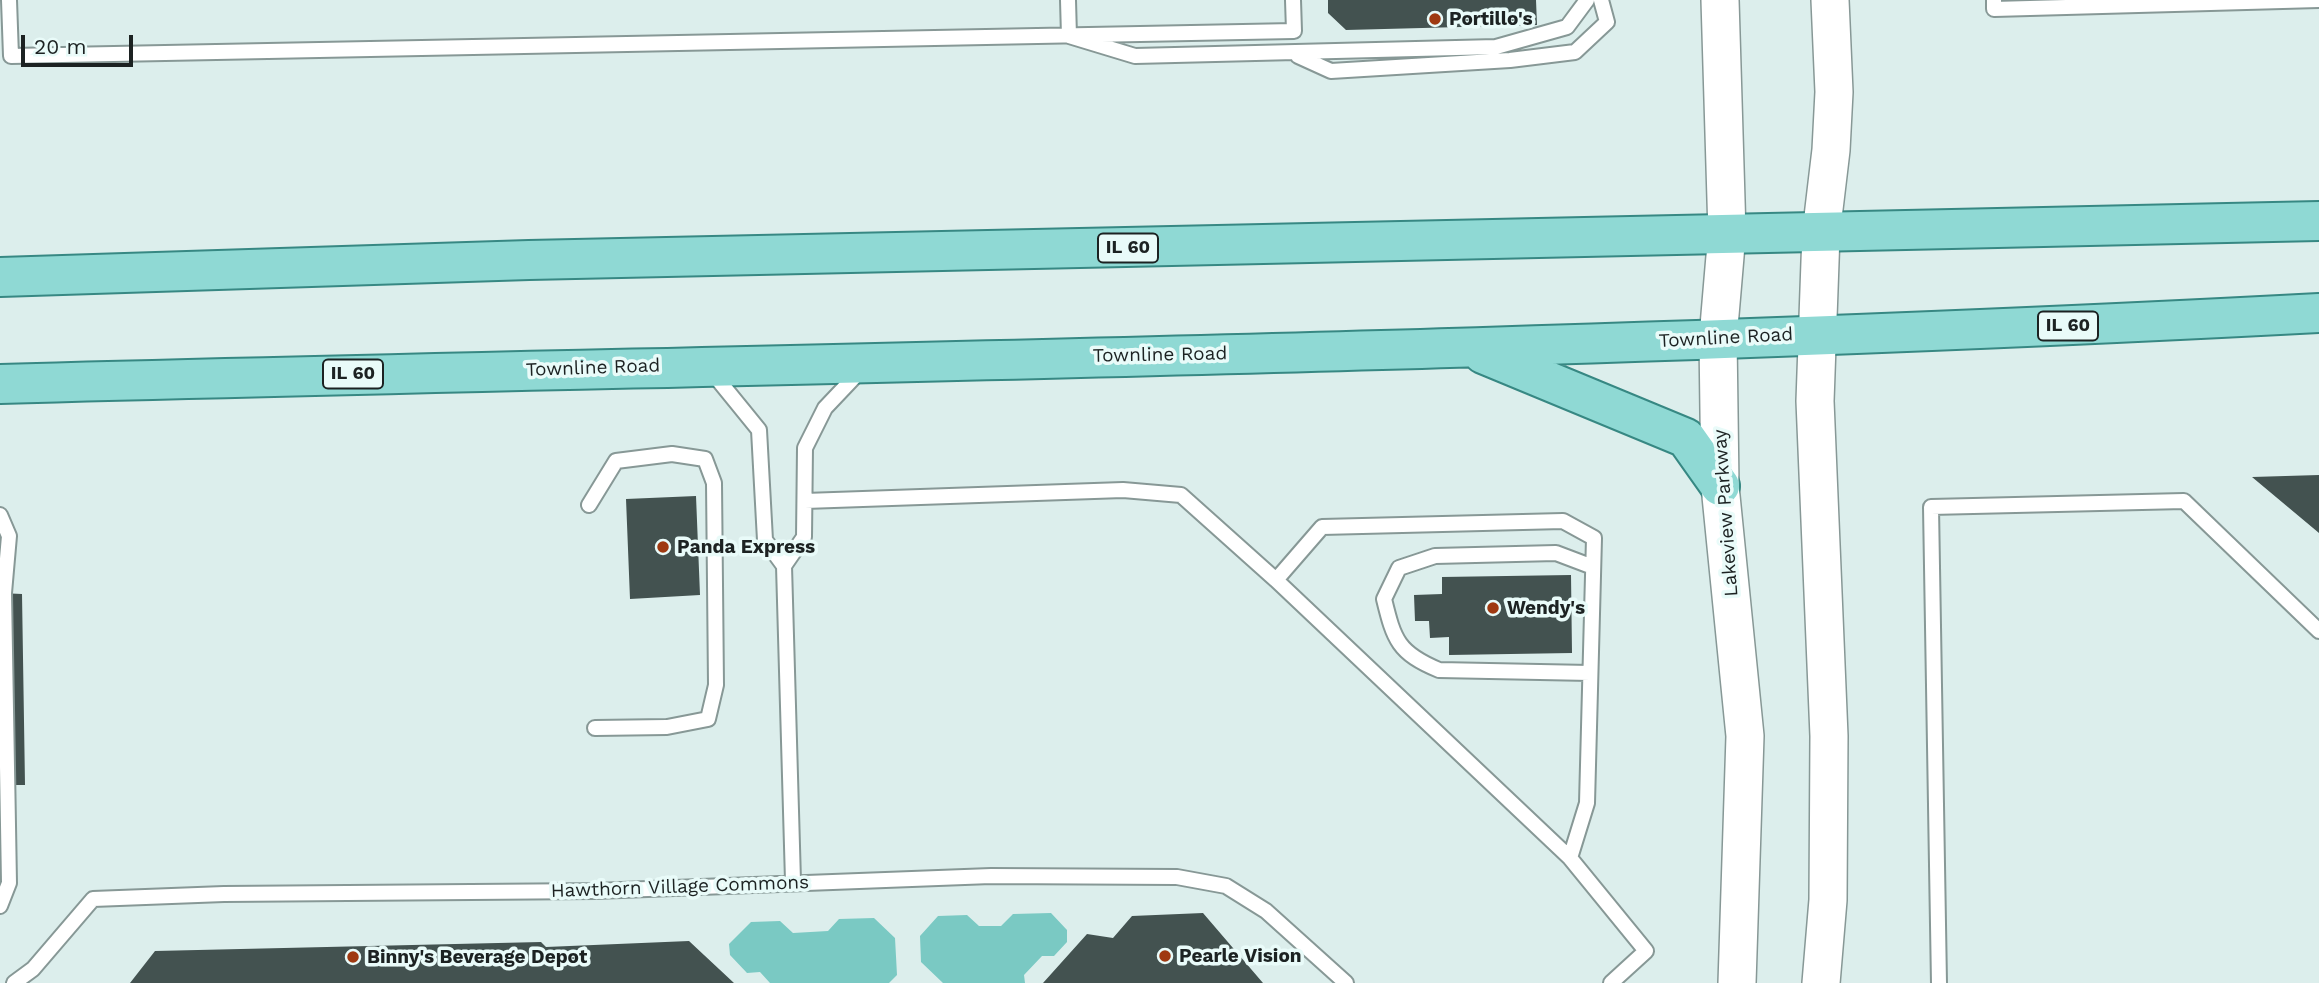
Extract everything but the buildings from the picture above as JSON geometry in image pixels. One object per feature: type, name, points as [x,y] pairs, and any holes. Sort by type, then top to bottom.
[{"type":"main road","name":"IL 60","points":[[0,276],[529,260],[1727,233],[1821,234],[2319,221]]},
{"type":"main road","name":"Townline Road","points":[[0,384],[869,361],[1472,349],[1817,334],[1932,334],[2319,313]]},
{"type":"main road","points":[[1472,349],[1686,438],[1720,486]]},
{"type":"street","name":"Lakeview Parkway","points":[[1720,0],[1727,233],[1718,338],[1720,486],[1745,736],[1737,983]]},
{"type":"street","points":[[1821,983],[1828,900],[1829,736],[1815,401],[1821,234],[1832,138],[1830,0]]},
{"type":"lane","points":[[9,0],[11,56],[1294,31],[1293,0]]},
{"type":"lane","points":[[1068,0],[1069,36]]},
{"type":"lane","points":[[1069,36],[1135,56],[1496,47],[1567,27],[1587,0]]},
{"type":"lane","points":[[1294,54],[1331,71],[1510,60],[1574,52],[1607,22],[1601,0]]},
{"type":"lane","points":[[1993,0],[1994,9],[2319,0]]},
{"type":"lane","points":[[784,566],[804,537],[805,448],[825,408],[869,361]]},
{"type":"lane","points":[[705,365],[759,430],[765,540],[784,566],[793,881]]},
{"type":"lane","points":[[589,505],[616,461],[672,454],[705,459],[714,483],[716,685],[708,719],[667,727],[595,728]]},
{"type":"lane","points":[[805,501],[1122,489],[1181,495],[1276,580],[1570,858],[1646,951],[1611,983]]},
{"type":"lane","points":[[1939,983],[1931,507],[2184,501],[2319,631]]},
{"type":"lane","points":[[0,515],[9,536],[4,593],[9,883],[0,906]]},
{"type":"lane","points":[[1276,580],[1322,527],[1563,521],[1594,538],[1587,803],[1570,858]]},
{"type":"lane","points":[[1590,673],[1438,670],[1418,662],[1394,639],[1384,600],[1399,568],[1434,556],[1556,553],[1593,567]]},
{"type":"lane","name":"Hawthorn Village Commons","points":[[14,983],[33,969],[93,899],[224,894],[527,893],[793,881],[991,876],[1189,879],[1226,886],[1266,911],[1346,983]]},
{"type":"shaded area","points":[[1051,913],[1067,930],[1067,942],[1054,956],[1042,956],[1024,975],[1025,983],[943,983],[921,962],[920,936],[938,916],[967,915],[979,926],[1001,926],[1013,914]]},
{"type":"shaded area","points":[[874,918],[895,938],[897,975],[889,983],[770,983],[760,972],[747,973],[730,955],[729,944],[751,922],[780,921],[793,933],[828,931],[839,919]]},
{"type":"place","name":"Portillo's","points":[[1435,19]]},
{"type":"place","name":"Panda Express","points":[[663,547]]},
{"type":"place","name":"Wendy's","points":[[1493,608]]},
{"type":"place","name":"Pearle Vision","points":[[1165,956]]},
{"type":"place","name":"Binny's Beverage Depot","points":[[353,957]]}]
